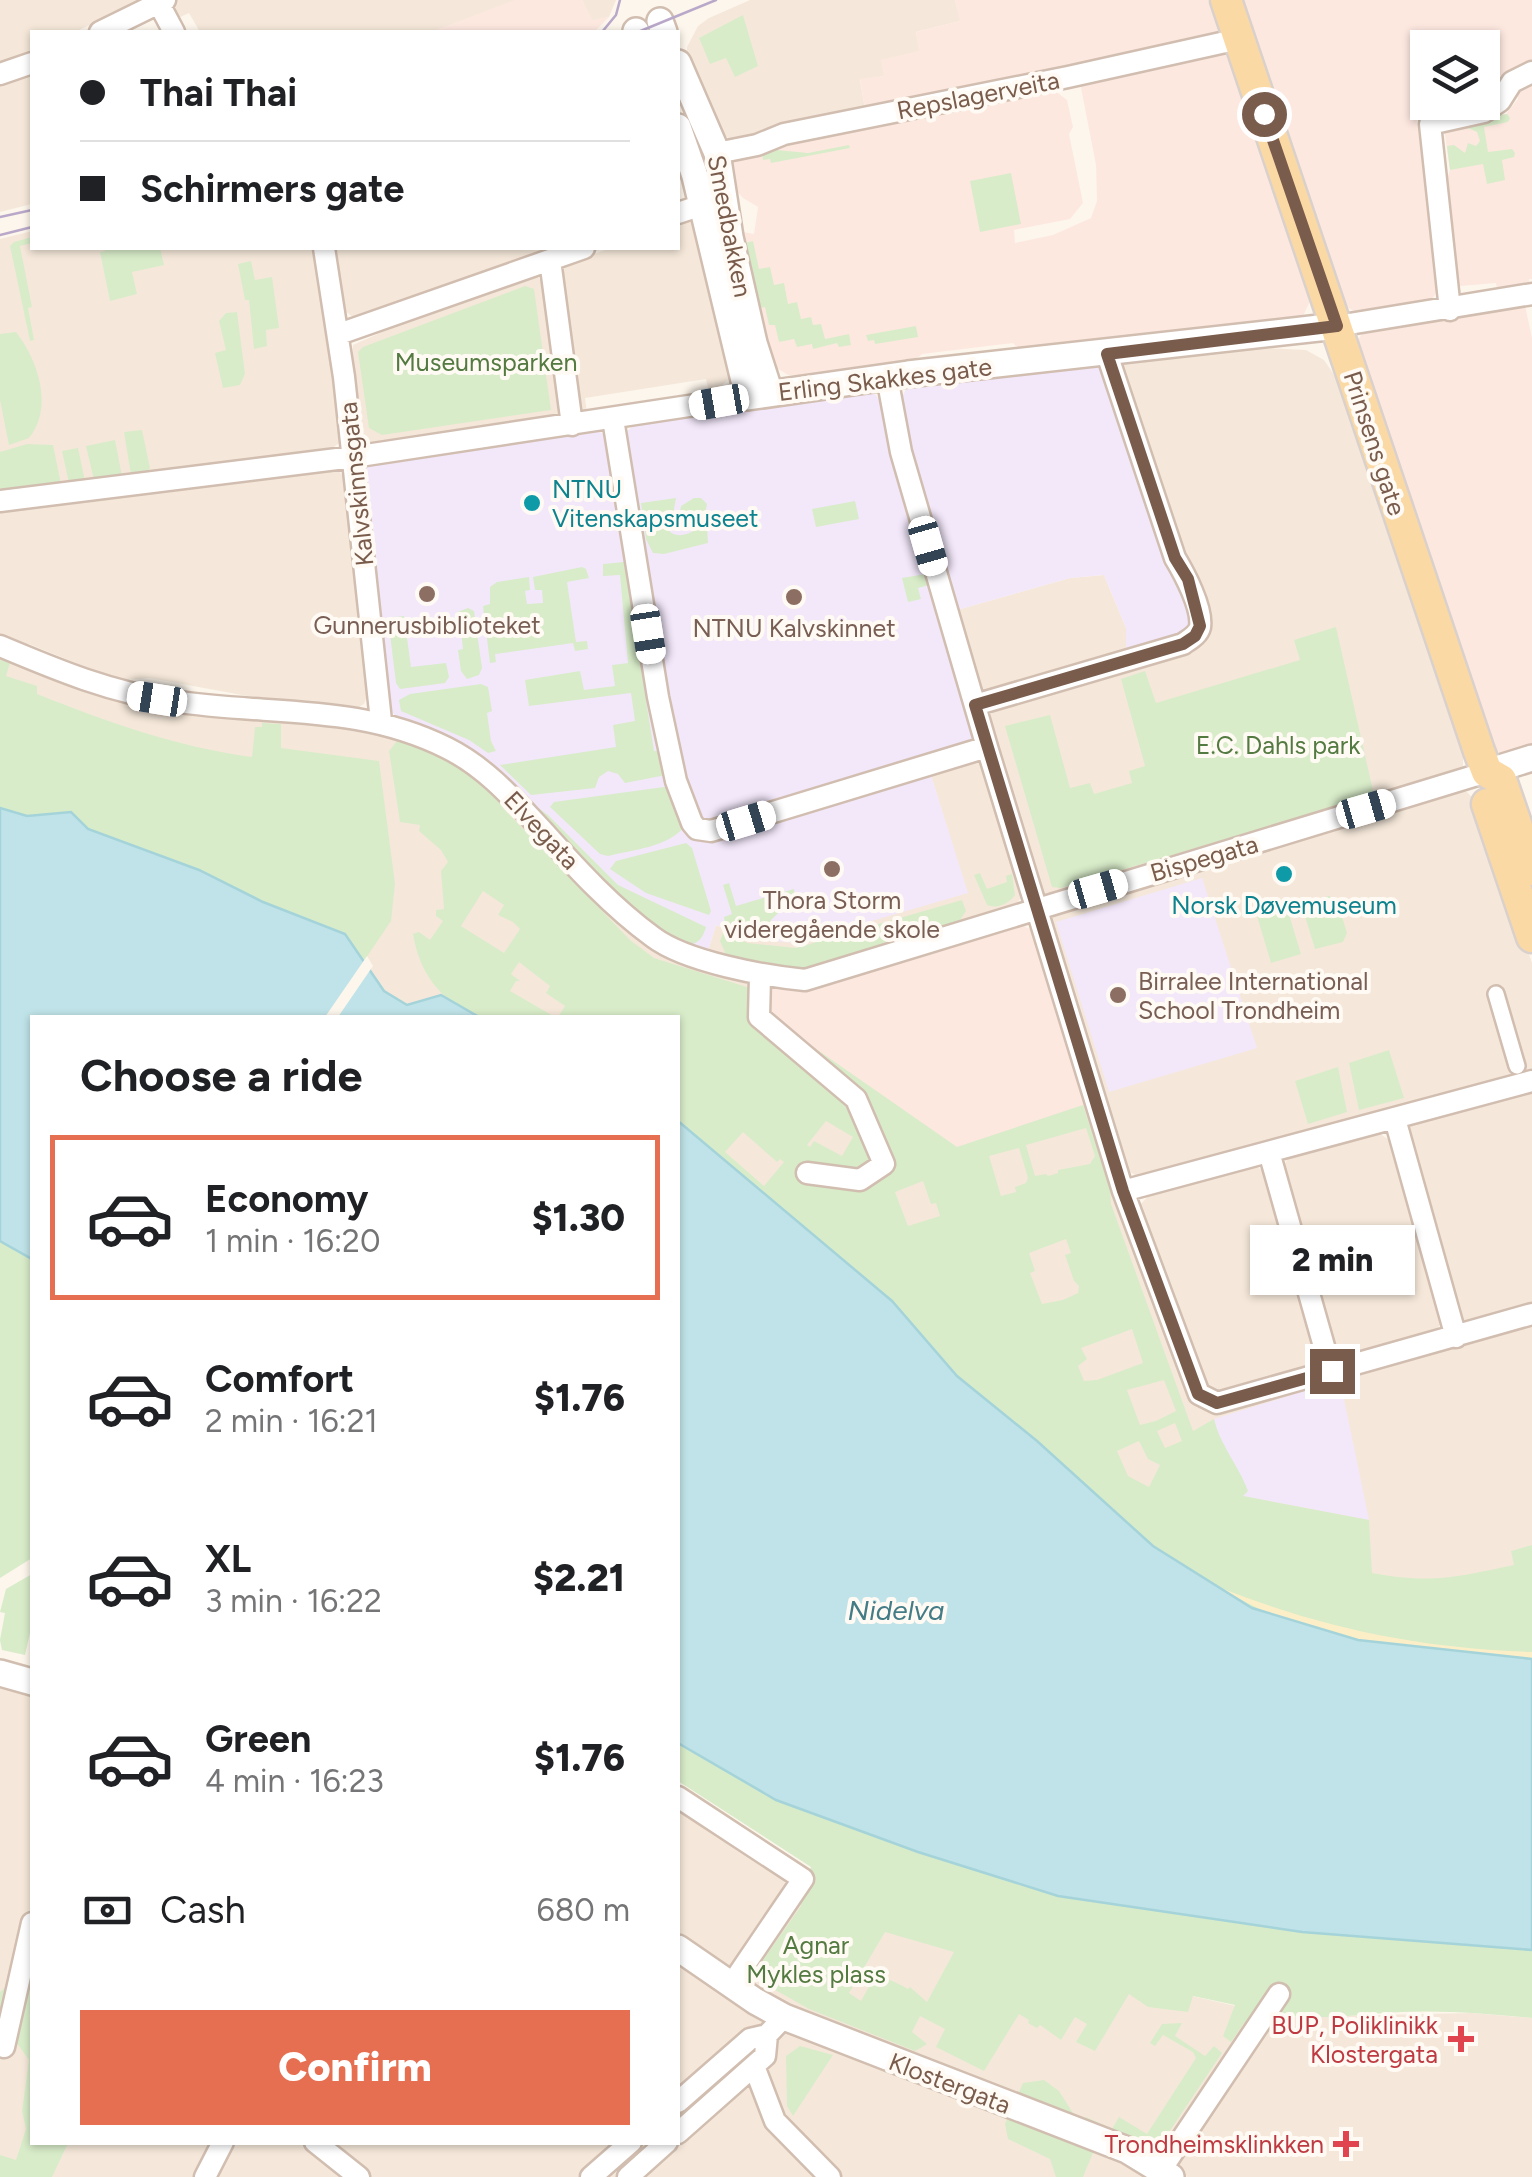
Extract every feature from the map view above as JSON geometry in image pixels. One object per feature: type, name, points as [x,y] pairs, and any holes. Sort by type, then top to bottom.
[{"type":"main road","name":"Prinsens gate","points":[[1226,0],[1487,772],[1482,786],[1532,937]]},
{"type":"main road","name":"Prinsens gate","points":[[1487,772],[1501,780],[1532,870]]},
{"type":"street","points":[[104,30],[160,1],[173,30]]},
{"type":"street","name":"Repslagerveita","points":[[717,153],[757,145],[784,134],[1068,78],[1239,39]]},
{"type":"street","points":[[0,74],[30,63]]},
{"type":"street","name":"Smedbakken","points":[[680,68],[717,153],[730,237],[754,343],[759,395]]},
{"type":"street","points":[[1450,310],[1430,124],[1484,112],[1500,101],[1512,82],[1532,72]]},
{"type":"street","name":"Smedbakken","points":[[680,141],[690,209],[759,395]]},
{"type":"street","name":"Kalvskinnsgata","points":[[324,250],[353,457],[380,722]]},
{"type":"street","points":[[338,334],[578,250]]},
{"type":"street","points":[[550,260],[572,424]]},
{"type":"street","name":"Erling Skakkes gate","points":[[0,500],[353,457],[887,377],[1337,326],[1532,294]]},
{"type":"street","points":[[975,705],[1183,644],[1195,636],[1200,626],[1188,579],[1175,558],[1107,354]]},
{"type":"street","points":[[887,377],[901,452],[987,748],[1123,1191],[1198,1394],[1217,1403],[1532,1314]]},
{"type":"street","points":[[613,419],[658,697],[676,780],[697,828],[711,831],[987,748]]},
{"type":"street","name":"Elvegata","points":[[0,646],[78,678],[137,696],[380,722],[448,749],[482,768],[607,898],[656,940],[760,976]]},
{"type":"street","name":"Bispegata","points":[[760,976],[805,980],[1532,758]]},
{"type":"street","points":[[760,976],[759,1017],[856,1098],[884,1164],[860,1180],[807,1173]]},
{"type":"street","points":[[1123,1191],[1395,1119],[1524,1073],[1498,1029],[1496,994]]},
{"type":"street","points":[[1395,1119],[1456,1337]]},
{"type":"street","points":[[1269,1152],[1332,1371]]},
{"type":"street","points":[[0,1673],[30,1681]]},
{"type":"street","points":[[680,1799],[803,1879],[731,1985]]},
{"type":"street","points":[[4,2047],[30,1932]]},
{"type":"street","name":"Klostergata","points":[[680,1949],[731,1985],[775,2026],[1127,2150],[1166,2174]]},
{"type":"street","points":[[1166,2174],[1279,1994]]},
{"type":"street","points":[[680,2131],[765,2056],[775,2026]]},
{"type":"street","points":[[680,2100],[750,2039],[775,2026]]},
{"type":"street","points":[[754,2066],[775,2120],[830,2177]]},
{"type":"street","points":[[205,2177],[221,2145]]},
{"type":"street","points":[[319,2145],[359,2177]]},
{"type":"street","points":[[591,2177],[628,2145]]},
{"type":"street","points":[[628,2177],[664,2145]]},
{"type":"shaded area","points":[[0,0],[142,0],[79,30],[30,30],[30,52],[0,65]]},
{"type":"shaded area","points":[[176,0],[516,2],[437,30],[199,30],[189,13],[176,19],[169,4]]},
{"type":"shaded area","points":[[515,0],[582,0],[592,20],[609,17],[596,30],[436,30]]},
{"type":"shaded area","points":[[582,0],[616,0],[609,17],[592,21]]},
{"type":"shaded area","points":[[750,0],[955,0],[961,21],[916,32],[920,51],[885,76],[860,80],[865,109],[763,129],[752,138],[734,140],[726,137],[718,126],[687,61],[687,47],[698,26]]},
{"type":"shaded area","points":[[955,0],[1208,0],[1310,301],[1304,314],[1295,320],[1021,351],[1013,343],[922,354],[913,361],[799,376],[788,375],[770,364],[738,231],[754,234],[758,207],[737,191],[730,166],[735,157],[788,137],[816,138],[1015,98],[1025,90],[1050,87],[1067,100],[1073,127],[1069,134],[1083,203],[1070,219],[1014,230],[1015,243],[1053,235],[1091,218],[1097,201],[1096,165],[1077,67],[865,109],[860,79],[884,76],[881,60],[919,51],[916,32],[960,21]]},
{"type":"shaded area","points":[[1243,0],[1532,0],[1532,60],[1500,76],[1500,30],[1410,30],[1410,120],[1417,120],[1439,288],[1429,304],[1357,313],[1347,307]]},
{"type":"shaded area","points":[[30,74],[30,204],[0,212],[0,83]]},
{"type":"shaded area","points":[[1532,81],[1532,279],[1529,285],[1497,289],[1496,283],[1460,286],[1454,279],[1443,192],[1450,170],[1444,128],[1474,120],[1500,120],[1500,115],[1506,114],[1518,99],[1517,91]]},
{"type":"shaded area","points":[[694,222],[731,366],[729,379],[710,395],[706,379],[585,398],[587,413],[584,412],[578,405],[560,270],[566,264],[605,250],[680,250],[680,223]]},
{"type":"shaded area","points":[[30,232],[30,250],[317,250],[342,441],[331,449],[0,491],[0,239]]},
{"type":"shaded area","points":[[331,250],[547,250],[354,318],[344,310]]},
{"type":"shaded area","name":"Museumsparken","points":[[538,277],[559,416],[372,445],[363,437],[353,345],[407,321]]},
{"type":"shaded area","points":[[1525,305],[1532,338],[1532,745],[1502,754],[1496,750],[1358,340],[1365,329],[1481,315],[1501,307]]},
{"type":"shaded area","points":[[1243,347],[1306,350],[1324,360],[1337,379],[1463,753],[1462,771],[1044,894],[1033,870],[989,718],[995,708],[1181,652],[1180,553],[1120,367],[1123,362]]},
{"type":"shaded area","name":"NTNU Kalvskinnet","points":[[1097,365],[1102,368],[1192,620],[1190,631],[1126,654],[1126,628],[1104,575],[1070,578],[957,610],[899,403],[907,387]]},
{"type":"shaded area","name":"NTNU Kalvskinnet","points":[[865,392],[875,394],[881,402],[943,613],[938,622],[971,729],[978,732],[979,739],[713,824],[701,822],[679,761],[624,434],[635,424]]},
{"type":"shaded area","name":"NTNU Kalvskinnet","points":[[593,431],[607,437],[685,827],[930,772],[968,893],[796,943],[752,939],[716,925],[708,951],[676,941],[540,818],[399,721],[392,712],[362,475],[366,465]]},
{"type":"shaded area","points":[[336,468],[344,477],[370,689],[359,707],[259,698],[149,678],[115,681],[29,644],[26,648],[0,637],[0,510]]},
{"type":"shaded area","points":[[1104,575],[1126,628],[1126,654],[982,694],[957,610],[1070,578]]},
{"type":"shaded area","points":[[0,652],[77,687],[372,728],[471,772],[522,821],[750,981],[1056,1112],[1087,1104],[1114,1196],[1188,1395],[1201,1409],[1223,1411],[1532,1321],[1532,1659],[1252,1608],[1153,1546],[680,1123],[680,1015],[476,1015],[441,995],[408,1006],[384,991],[360,954],[199,870],[0,808]]},
{"type":"shaded area","points":[[981,758],[1023,884],[1022,897],[1013,907],[804,968],[771,968],[708,951],[716,925],[752,939],[967,893],[930,772]]},
{"type":"shaded area","points":[[1458,791],[1467,792],[1478,804],[1532,963],[1532,1071],[1146,1176],[1128,1171],[1051,922],[1054,912]]},
{"type":"shaded area","points":[[1202,878],[1257,1048],[1109,1092],[1056,922]]},
{"type":"shaded area","points":[[1020,924],[1034,931],[1087,1104],[957,1147],[760,1010],[766,985],[800,989]]},
{"type":"shaded area","points":[[1532,1090],[1532,1304],[1461,1321],[1407,1126]]},
{"type":"shaded area","points":[[1377,1132],[1391,1141],[1442,1322],[1435,1332],[1342,1359],[1334,1351],[1283,1167],[1290,1155]]},
{"type":"shaded area","points":[[1251,1166],[1265,1170],[1318,1362],[1314,1367],[1221,1393],[1212,1391],[1202,1380],[1139,1212],[1151,1193]]},
{"type":"shaded area","points":[[1340,1380],[1369,1520],[1232,1494],[1214,1419]]},
{"type":"shaded area","points":[[0,1681],[30,1690],[30,2145],[680,2145],[680,1960],[1116,2159],[1147,2177],[0,2177]]},
{"type":"shaded area","points":[[680,1804],[787,1884],[1192,1996],[1284,2017],[1471,2013],[1532,2018],[1532,2177],[1187,2177],[1154,2156],[809,2020],[680,1939]]},
{"type":"green space","points":[[743,15],[758,66],[735,77],[726,58],[710,64],[699,38]]},
{"type":"green space","points":[[1507,114],[1508,122],[1484,127],[1488,152],[1512,149],[1515,153],[1514,157],[1502,160],[1505,180],[1487,184],[1483,164],[1450,170],[1447,146],[1454,145],[1465,153],[1468,143],[1476,146],[1480,141],[1467,121],[1500,120],[1500,115]]},
{"type":"green space","points":[[849,145],[850,148],[771,163],[770,159],[763,160],[762,152],[808,153]]},
{"type":"green space","points":[[1011,173],[1021,224],[980,232],[970,181]]},
{"type":"green space","points":[[30,238],[30,244],[20,246],[32,307],[28,308],[34,340],[30,341],[10,246]]},
{"type":"green space","points":[[753,241],[759,269],[770,267],[774,285],[784,283],[788,304],[797,302],[801,319],[811,317],[813,325],[821,324],[825,339],[849,334],[851,345],[839,347],[837,343],[813,349],[812,344],[797,347],[794,339],[779,342],[765,307],[759,308],[745,243]]},
{"type":"green space","points":[[160,250],[164,265],[132,272],[137,294],[110,301],[100,252]]},
{"type":"green space","points":[[251,261],[255,280],[272,277],[279,328],[266,330],[267,346],[254,349],[249,300],[245,300],[238,264]]},
{"type":"green space","name":"Museumsparken","points":[[525,286],[534,289],[551,410],[382,435],[369,428],[358,352],[363,347]]},
{"type":"green space","points":[[237,312],[245,374],[240,385],[223,388],[215,353],[226,350],[219,321],[226,313]]},
{"type":"green space","points":[[916,326],[918,337],[875,344],[866,335]]},
{"type":"green space","points":[[16,332],[31,356],[42,398],[37,426],[29,438],[9,445],[0,400],[0,334]]},
{"type":"green space","points":[[142,430],[150,468],[146,473],[131,475],[124,432]]},
{"type":"green space","points":[[115,440],[122,476],[94,480],[86,446]]},
{"type":"green space","points":[[27,444],[53,445],[61,484],[0,491],[0,452]]},
{"type":"green space","points":[[78,448],[85,481],[69,483],[62,451]]},
{"type":"green space","points":[[676,498],[670,532],[684,535],[702,524],[707,526],[708,543],[653,553],[646,539],[641,503]]},
{"type":"green space","points":[[694,498],[707,504],[704,520],[691,513],[679,517],[681,506]]},
{"type":"green space","points":[[855,501],[859,519],[816,527],[812,509]]},
{"type":"green space","points":[[624,562],[654,751],[661,751],[666,775],[625,783],[618,774],[608,771],[599,777],[595,788],[531,795],[500,765],[616,747],[613,725],[635,721],[631,693],[529,706],[525,680],[580,671],[584,690],[615,686],[612,665],[628,663],[620,575],[603,576],[603,564]]},
{"type":"green space","points":[[582,567],[589,578],[567,582],[576,642],[587,641],[588,649],[575,651],[573,643],[495,654],[496,662],[490,663],[483,606],[490,604],[490,587],[497,582],[529,577],[527,604],[543,603],[542,590],[535,590],[533,577]]},
{"type":"green space","points":[[926,574],[929,585],[918,588],[921,599],[908,602],[902,578]]},
{"type":"green space","points":[[468,608],[474,611],[482,668],[479,675],[467,679],[461,671],[458,650],[463,649],[459,613],[455,613]]},
{"type":"green space","points":[[404,616],[411,667],[446,663],[449,677],[445,683],[400,689],[396,683],[388,618]]},
{"type":"green space","name":"E.C. Dahls park","points":[[1336,627],[1374,795],[1061,888],[1052,887],[1005,726],[1050,715],[1070,788],[1090,783],[1094,794],[1132,783],[1129,771],[1145,766],[1121,679],[1145,671],[1156,703],[1300,660],[1294,640]]},
{"type":"green space","points":[[0,660],[10,663],[6,676],[37,686],[37,694],[169,740],[252,757],[255,727],[262,727],[262,723],[281,724],[281,748],[379,761],[395,884],[391,921],[364,961],[360,954],[199,870],[88,829],[71,812],[27,816],[0,808]]},
{"type":"green space","points":[[481,684],[488,687],[492,711],[487,713],[496,751],[488,753],[469,740],[401,711],[399,700],[410,694]]},
{"type":"green space","points":[[397,741],[441,754],[474,774],[630,940],[654,958],[750,988],[760,1010],[957,1147],[1083,1105],[1110,1189],[1111,1204],[1193,1431],[1214,1419],[1248,1491],[1243,1496],[1369,1520],[1372,1573],[1444,1578],[1476,1573],[1514,1565],[1511,1551],[1532,1545],[1532,1659],[1358,1640],[1252,1608],[1153,1546],[1037,1441],[957,1376],[892,1301],[680,1123],[680,1015],[559,1015],[565,1006],[546,993],[550,986],[519,962],[511,974],[520,981],[510,991],[552,1015],[475,1015],[442,993],[420,960],[413,934],[419,932],[430,940],[443,921],[436,916],[436,910],[444,909],[441,871],[448,862],[441,850],[419,831],[420,825],[400,822],[389,751]],"holes":[[[483,891],[504,905],[498,915],[520,929],[504,953],[461,926]],[[826,1121],[853,1137],[842,1156],[814,1141],[810,1147],[807,1145]],[[1086,1128],[1095,1156],[1090,1164],[1035,1176],[1026,1145]],[[743,1132],[777,1162],[784,1162],[764,1186],[725,1152]],[[1019,1148],[1028,1178],[1015,1187],[1016,1192],[1001,1196],[989,1156]],[[923,1181],[940,1216],[908,1226],[895,1192]],[[1066,1239],[1071,1253],[1065,1255],[1079,1286],[1078,1293],[1042,1304],[1030,1273],[1035,1271],[1029,1253]],[[1132,1329],[1143,1363],[1084,1381],[1078,1366],[1087,1359],[1081,1348]],[[1164,1380],[1176,1411],[1140,1425],[1127,1390]],[[1175,1423],[1182,1441],[1165,1448],[1157,1431]],[[1139,1441],[1148,1459],[1160,1465],[1149,1487],[1128,1476],[1117,1451]]]},
{"type":"green space","points":[[669,789],[685,826],[660,843],[608,856],[600,854],[550,807],[554,802]]},
{"type":"green space","points":[[526,802],[618,885],[706,927],[701,938],[684,944],[647,924],[579,859]]},
{"type":"green space","points":[[686,843],[692,848],[709,915],[646,893],[610,869],[616,861]]},
{"type":"green space","points":[[980,873],[987,889],[1007,882],[1006,876],[1012,874],[1015,895],[1002,905],[987,905],[974,875]]},
{"type":"green space","points":[[729,883],[736,906],[794,889],[795,897],[771,920],[762,937],[725,924],[724,917],[732,914],[723,885]]},
{"type":"green space","points":[[1329,896],[1337,900],[1347,933],[1343,942],[1315,949],[1301,903]]},
{"type":"green space","points":[[962,900],[966,911],[958,923],[804,968],[787,969],[727,957],[720,941],[723,933],[748,943],[796,948]]},
{"type":"green space","points":[[1287,908],[1301,954],[1271,963],[1257,916]]},
{"type":"green space","points":[[1389,1050],[1404,1098],[1359,1110],[1349,1063]]},
{"type":"green space","points":[[1338,1067],[1347,1112],[1308,1124],[1295,1081]]},
{"type":"green space","points":[[0,1241],[30,1258],[30,1559],[0,1578]]},
{"type":"green space","points":[[30,1575],[30,1633],[25,1655],[2,1650],[5,1613],[0,1612],[6,1589]]},
{"type":"green space","name":"Agnar Mykles plass","points":[[680,1744],[776,1800],[918,1852],[1058,1896],[1302,1932],[1532,1950],[1532,2018],[1434,2012],[1312,2017],[1256,2010],[1248,2026],[1244,2023],[1231,2042],[1223,2036],[1235,2005],[1193,1996],[1188,2012],[1148,2007],[1129,1994],[1095,2051],[1076,2042],[1087,2024],[1075,2017],[1061,2040],[1019,2014],[984,2071],[936,2047],[945,2029],[920,2016],[912,2032],[927,2044],[915,2051],[809,2009],[754,1978],[753,1974],[801,1906],[811,1867],[680,1782]],"holes":[[[885,1932],[954,1952],[927,2002],[910,1987],[873,1976],[861,1977],[871,1983],[861,2001],[849,1993]]]},
{"type":"green space","points":[[30,1966],[30,2145],[67,2145],[52,2177],[0,2177],[0,2155],[16,2160],[26,2129],[22,2111],[29,2060],[0,2020],[0,1992]]},
{"type":"green space","points":[[1182,2023],[1175,2036],[1205,2056],[1214,2046],[1222,2053],[1161,2144],[1153,2147],[1085,2120],[1086,2117],[1112,2129],[1119,2117],[1147,2134],[1196,2058],[1193,2052],[1163,2035],[1155,2046],[1150,2043],[1162,2024]]},
{"type":"green space","points":[[800,2046],[833,2055],[793,2116],[787,2106],[786,2056]]},
{"type":"green space","points":[[1044,2080],[1059,2091],[1095,2148],[1083,2177],[1056,2177],[1050,2159],[1008,2139],[1005,2124],[1023,2083]]},
{"type":"sand","points":[[1221,1588],[1298,1615],[1374,1634],[1451,1646],[1532,1652],[1532,1659],[1371,1642],[1293,1622]]},
{"type":"water","points":[[0,808],[27,816],[71,812],[88,829],[199,870],[263,902],[345,934],[384,991],[407,1005],[441,995],[476,1015],[30,1015],[30,1258],[0,1241]]},
{"type":"water","name":"Nidelva","points":[[680,1123],[892,1301],[957,1376],[1037,1441],[1153,1546],[1252,1608],[1358,1640],[1532,1659],[1532,1950],[1302,1932],[1058,1896],[918,1852],[776,1800],[680,1744]]},
{"type":"pier","points":[[367,956],[373,966],[339,1015],[326,1015]]},
{"type":"tram line","points":[[604,30],[616,15],[620,0]]},
{"type":"tram line","points":[[643,30],[716,0]]},
{"type":"tram line","points":[[0,217],[30,210]]},
{"type":"tram line","points":[[0,235],[30,228]]},
{"type":"place","name":"NTNU Vitenskapsmuseet","points":[[532,503]]},
{"type":"place","name":"Gunnerusbiblioteket","points":[[427,594]]},
{"type":"place","name":"NTNU Kalvskinnet","points":[[794,597]]},
{"type":"place","name":"Thora Storm videregående skole","points":[[832,869]]},
{"type":"place","name":"Norsk Døvemuseum","points":[[1284,874]]},
{"type":"place","name":"Birralee International School Trondheim","points":[[1118,995]]},
{"type":"place","name":"BUP, Poliklinikk Klostergata","points":[[1461,2039]]},
{"type":"place","name":"Trondheimsklinkken","points":[[1346,2144]]},
{"type":"route","points":[[1264,114],[1337,326],[1107,354],[1175,558],[1188,579],[1200,626],[1195,636],[1183,644],[975,705],[1123,1191],[1198,1394],[1217,1403],[1332,1371]]}]
